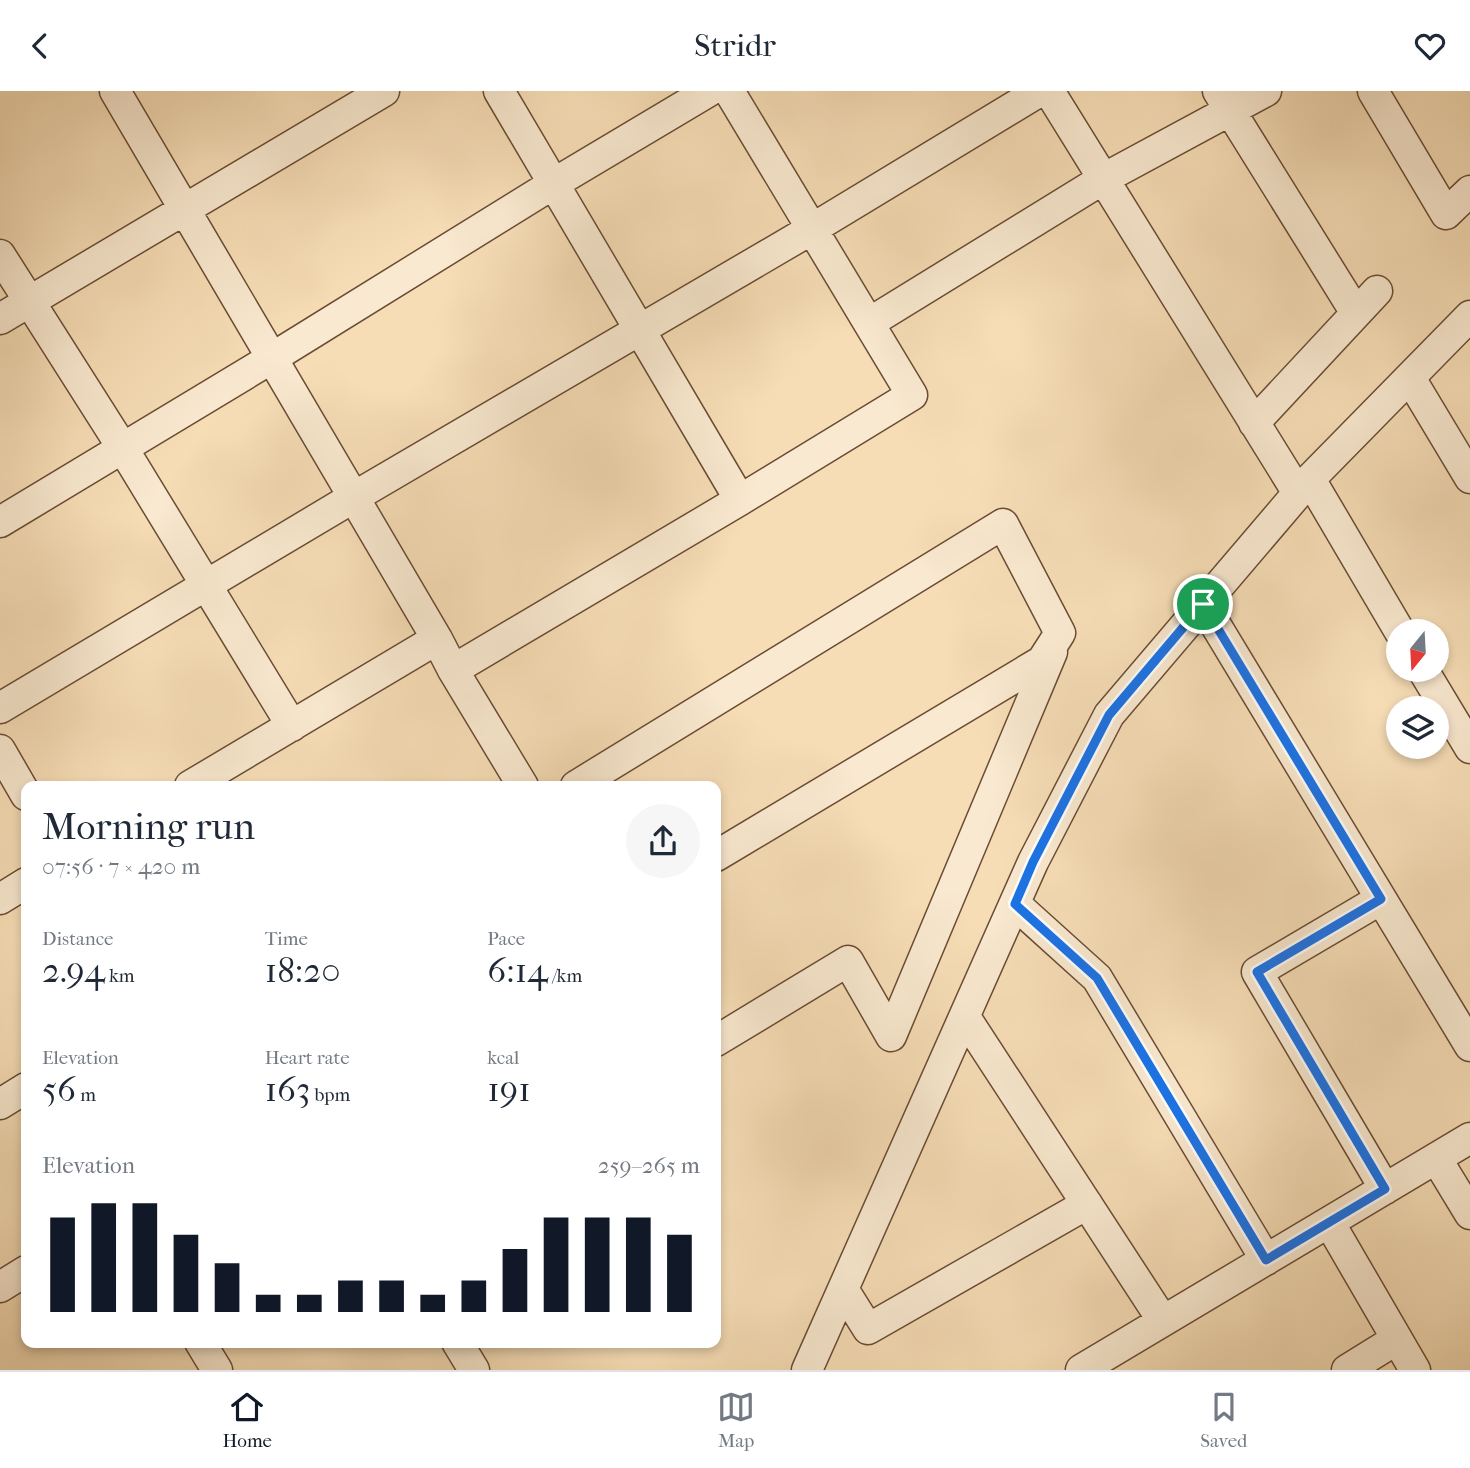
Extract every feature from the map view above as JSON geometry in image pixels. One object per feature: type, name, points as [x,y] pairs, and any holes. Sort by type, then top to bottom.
[{"type":"street","points":[[115,91],[520,781]]},
{"type":"street","points":[[0,319],[384,91]]},
{"type":"street","points":[[499,91],[740,500]]},
{"type":"street","points":[[0,522],[709,91]]},
{"type":"street","points":[[453,670],[912,395],[729,91]]},
{"type":"street","points":[[0,708],[812,229],[1040,91]]},
{"type":"street","points":[[1049,91],[1254,423],[1304,486],[1392,619]]},
{"type":"street","points":[[869,323],[1224,101],[1266,91]]},
{"type":"street","points":[[1373,91],[1446,214],[1470,191]]},
{"type":"street","points":[[1224,101],[1356,313]]},
{"type":"street","points":[[0,255],[122,447],[292,726]]},
{"type":"street","points":[[1254,423],[1377,291]]},
{"type":"street","points":[[807,1370],[1033,862],[1109,715],[1304,486],[1470,316]]},
{"type":"street","points":[[1410,377],[1470,478]]},
{"type":"street","points":[[584,781],[1003,524],[1060,633]]},
{"type":"street","points":[[1203,604],[1470,1046]]},
{"type":"street","points":[[721,853],[1042,661],[1060,633]]},
{"type":"street","points":[[721,1038],[848,961],[891,1036],[1060,633]]},
{"type":"street","points":[[198,781],[437,639]]},
{"type":"street","points":[[1431,683],[1470,748]]},
{"type":"street","points":[[0,750],[21,786]]},
{"type":"street","points":[[0,898],[21,886]]},
{"type":"street","points":[[1381,899],[1257,972],[1385,1189]]},
{"type":"street","points":[[1015,904],[1097,978],[1266,1260]]},
{"type":"street","points":[[965,1017],[1163,1321]]},
{"type":"street","points":[[0,1104],[21,1091]]},
{"type":"street","points":[[1082,1370],[1470,1138]]},
{"type":"street","points":[[1436,1158],[1470,1214]]},
{"type":"street","points":[[843,1289],[868,1329],[1087,1204]]},
{"type":"street","points":[[1329,1222],[1415,1370]]},
{"type":"street","points":[[0,1287],[21,1274]]},
{"type":"street","points":[[1347,1370],[1397,1339]]},
{"type":"street","points":[[204,1348],[217,1370]]},
{"type":"street","points":[[461,1348],[474,1370]]},
{"type":"route","points":[[1203,604],[1381,899],[1257,972],[1385,1189],[1266,1260],[1097,978],[1015,904],[1033,862],[1109,715],[1203,604]]}]
